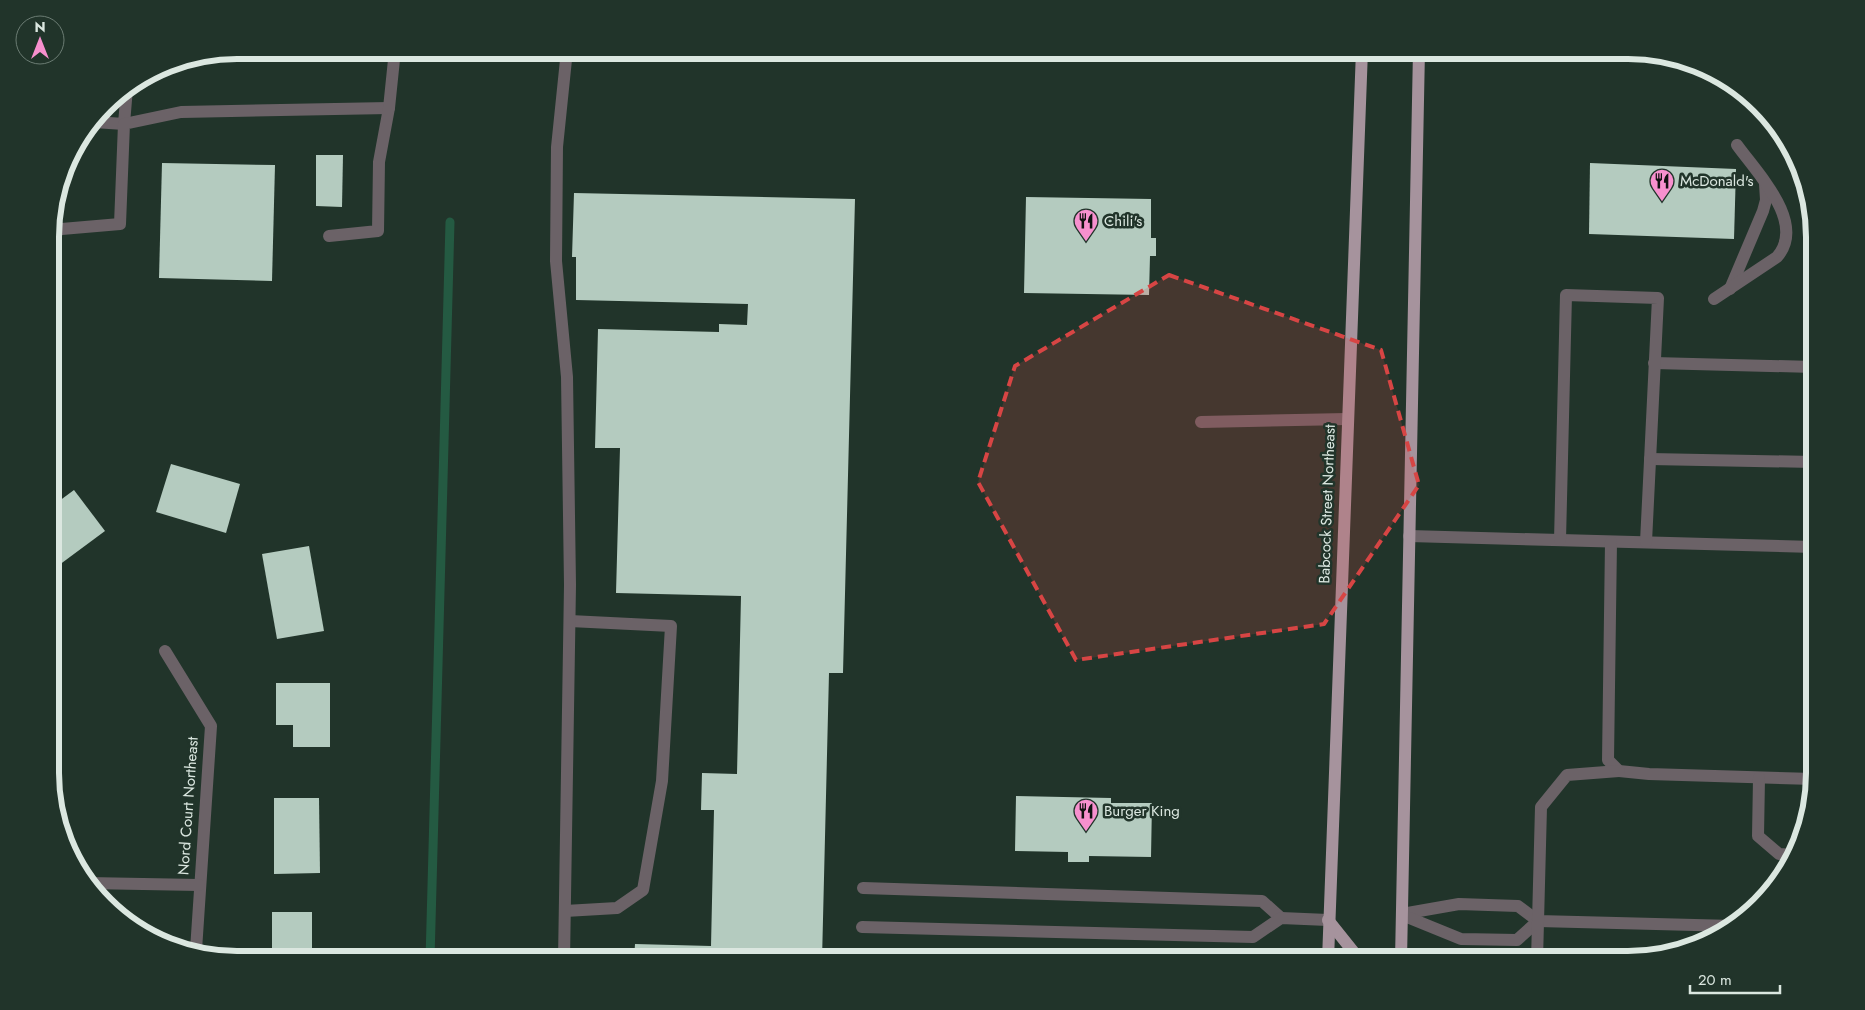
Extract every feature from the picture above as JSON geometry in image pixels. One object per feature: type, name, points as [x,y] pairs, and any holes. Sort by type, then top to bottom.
[{"type":"main road","name":"Babcock Street Northeast","points":[[1328,951],[1362,59]]},
{"type":"main road","points":[[1401,951],[1419,59]]},
{"type":"main road","points":[[1328,920],[1353,951]]},
{"type":"street","points":[[329,236],[378,231],[379,162],[389,108],[395,59]]},
{"type":"street","points":[[564,951],[570,621],[567,377],[556,261],[557,146],[566,59]]},
{"type":"street","points":[[59,229],[120,224],[126,98]]},
{"type":"street","points":[[101,122],[124,124],[181,112],[389,108]]},
{"type":"street","points":[[1714,299],[1765,267],[1784,249],[1787,235],[1784,215],[1765,184],[1737,145]]},
{"type":"street","points":[[1730,289],[1763,211],[1766,200],[1765,184]]},
{"type":"street","points":[[1560,540],[1566,295],[1658,298],[1646,542]]},
{"type":"street","points":[[1654,363],[1806,367]]},
{"type":"street","points":[[1201,422],[1347,418]]},
{"type":"street","points":[[1650,459],[1806,462]]},
{"type":"street","points":[[1409,536],[1806,547]]},
{"type":"street","points":[[1611,542],[1608,760],[1619,771]]},
{"type":"street","points":[[565,911],[617,908],[643,890],[662,781],[671,626],[570,621]]},
{"type":"street","name":"Nord Court Northeast","points":[[165,651],[211,726],[196,946]]},
{"type":"street","points":[[1537,951],[1541,807],[1567,775],[1619,771],[1806,779]]},
{"type":"street","points":[[1759,778],[1758,836],[1779,854],[1787,854]]},
{"type":"street","points":[[98,883],[199,885]]},
{"type":"street","points":[[863,888],[1262,901],[1281,918]]},
{"type":"street","points":[[1402,914],[1459,904],[1518,906],[1538,921],[1719,926]]},
{"type":"street","points":[[1402,914],[1461,939],[1517,940],[1538,921]]},
{"type":"street","points":[[862,927],[1253,937],[1281,918],[1328,920]]},
{"type":"highlighted area","points":[[1169,275],[1381,350],[1419,485],[1324,624],[1076,660],[978,482],[1015,366]]},
{"type":"building","points":[[316,155],[343,155],[342,207],[316,206]]},
{"type":"building","points":[[162,163],[275,165],[272,281],[159,278]]},
{"type":"building","name":"McDonald's","points":[[1590,163],[1736,169],[1734,239],[1589,234]]},
{"type":"building","points":[[574,193],[855,199],[843,673],[829,673],[822,951],[635,951],[635,944],[711,946],[714,810],[701,810],[702,773],[737,774],[741,596],[616,593],[620,448],[595,448],[598,329],[719,332],[719,324],[747,325],[748,304],[576,300],[576,257],[572,257]]},
{"type":"building","points":[[1026,197],[1151,199],[1151,238],[1156,238],[1156,256],[1150,256],[1149,295],[1024,293]]},
{"type":"building","points":[[171,464],[240,484],[226,533],[156,512]]},
{"type":"building","points":[[74,490],[105,531],[59,565],[59,501]]},
{"type":"building","points":[[309,546],[324,631],[277,639],[262,554]]},
{"type":"building","points":[[276,683],[330,683],[330,747],[293,747],[293,725],[276,725]]},
{"type":"building","points":[[1016,796],[1111,798],[1111,803],[1152,803],[1151,857],[1089,856],[1089,862],[1068,862],[1068,852],[1015,851]]},
{"type":"building","points":[[274,798],[319,798],[320,873],[274,874]]},
{"type":"building","points":[[272,912],[312,912],[312,951],[272,951]]},
{"type":"waterway","points":[[430,951],[450,222]]},
{"type":"place","name":"McDonald's","points":[[1662,202]]},
{"type":"place","name":"Chili's","points":[[1086,242]]},
{"type":"place","name":"Burger King","points":[[1086,832]]}]
